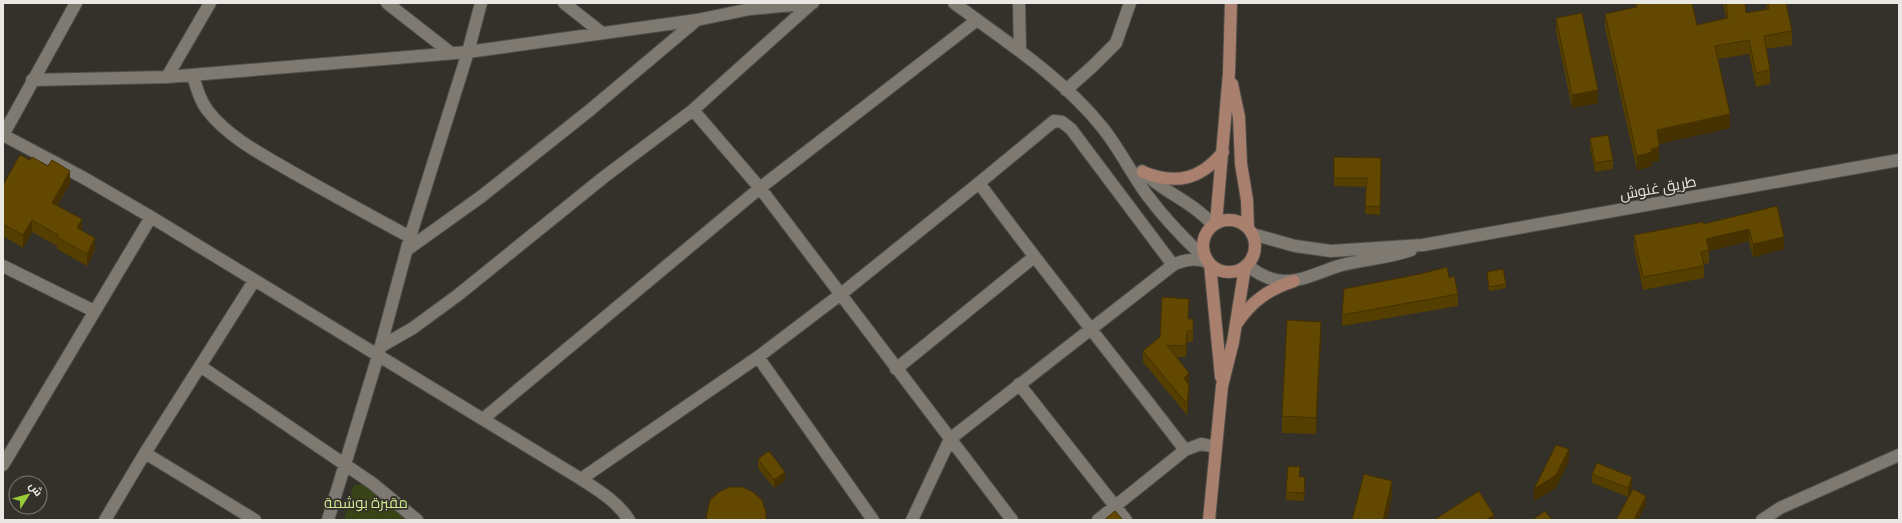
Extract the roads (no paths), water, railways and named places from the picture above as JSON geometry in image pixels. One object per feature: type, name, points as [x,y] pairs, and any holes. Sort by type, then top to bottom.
[{"type":"main road","points":[[1215,224],[1224,152],[1224,116],[1229,73],[1231,3]]},
{"type":"main road","points":[[1208,262],[1216,269],[1227,272],[1239,271],[1252,260],[1256,247],[1250,231],[1241,164],[1238,117],[1229,73]]},
{"type":"main road","points":[[1143,172],[1157,178],[1172,180],[1187,178],[1202,172],[1214,164],[1224,152]]},
{"type":"main road","points":[[1222,386],[1208,262],[1203,245],[1208,230],[1215,224],[1224,220],[1233,220],[1250,231]]},
{"type":"main road","points":[[1209,520],[1222,386],[1233,342],[1246,266]]},
{"type":"main road","points":[[1235,325],[1246,310],[1260,297],[1276,287],[1294,280]]},
{"type":"street","points":[[76,3],[32,80],[3,135],[84,178],[151,217],[254,281],[379,351],[483,419],[581,479],[610,499],[629,520]]},
{"type":"street","points":[[168,77],[210,3]]},
{"type":"street","points":[[387,3],[451,53]]},
{"type":"street","points":[[328,520],[379,351],[408,249],[410,237],[468,52],[481,3]]},
{"type":"street","points":[[564,3],[602,33]]},
{"type":"street","points":[[32,80],[168,77],[468,52],[697,20],[746,6],[812,3]]},
{"type":"street","points":[[379,351],[458,295],[604,177],[693,110],[812,3]]},
{"type":"street","points":[[954,3],[1020,51],[1066,90],[1102,126],[1135,177],[1166,218],[1208,262]]},
{"type":"street","points":[[1019,3],[1020,51]]},
{"type":"street","points":[[1066,90],[1116,43],[1130,3]]},
{"type":"street","points":[[408,249],[488,191],[590,110],[697,20]]},
{"type":"street","points":[[483,419],[760,188],[977,20]]},
{"type":"street","points":[[193,75],[200,98],[208,111],[220,124],[237,138],[259,153],[341,200],[410,237]]},
{"type":"street","points":[[693,110],[760,188],[1012,520]]},
{"type":"street","points":[[581,479],[758,357],[841,294],[979,184],[1054,121],[1062,122],[1072,129],[1173,265]]},
{"type":"street","points":[[1116,146],[1162,188],[1195,207],[1215,224]]},
{"type":"street","name":"طريق غنوش","points":[[1423,245],[1899,160]]},
{"type":"street","points":[[979,184],[1034,258],[1185,450]]},
{"type":"street","points":[[3,465],[151,217]]},
{"type":"street","points":[[1250,231],[1295,246],[1331,251],[1423,245]]},
{"type":"street","points":[[1246,266],[1264,277],[1274,280],[1294,280],[1343,265],[1400,254],[1423,245]]},
{"type":"street","points":[[896,369],[1034,258]]},
{"type":"street","points":[[912,520],[950,439],[1173,265],[1190,259],[1199,259],[1208,262]]},
{"type":"street","points":[[3,266],[94,311]]},
{"type":"street","points":[[105,520],[145,453],[254,281]]},
{"type":"street","points":[[758,357],[872,520]]},
{"type":"street","points":[[200,366],[372,483],[417,520]]},
{"type":"street","points":[[1019,384],[1126,520]]},
{"type":"street","points":[[1098,520],[1185,450],[1200,444],[1216,447]]},
{"type":"street","points":[[145,453],[255,520]]},
{"type":"street","points":[[1762,520],[1780,508],[1899,455]]},
{"type":"street","points":[[999,520],[1004,508]]},
{"type":"park label","name":"مقبرة بوشمة","points":[[366,503]]}]
